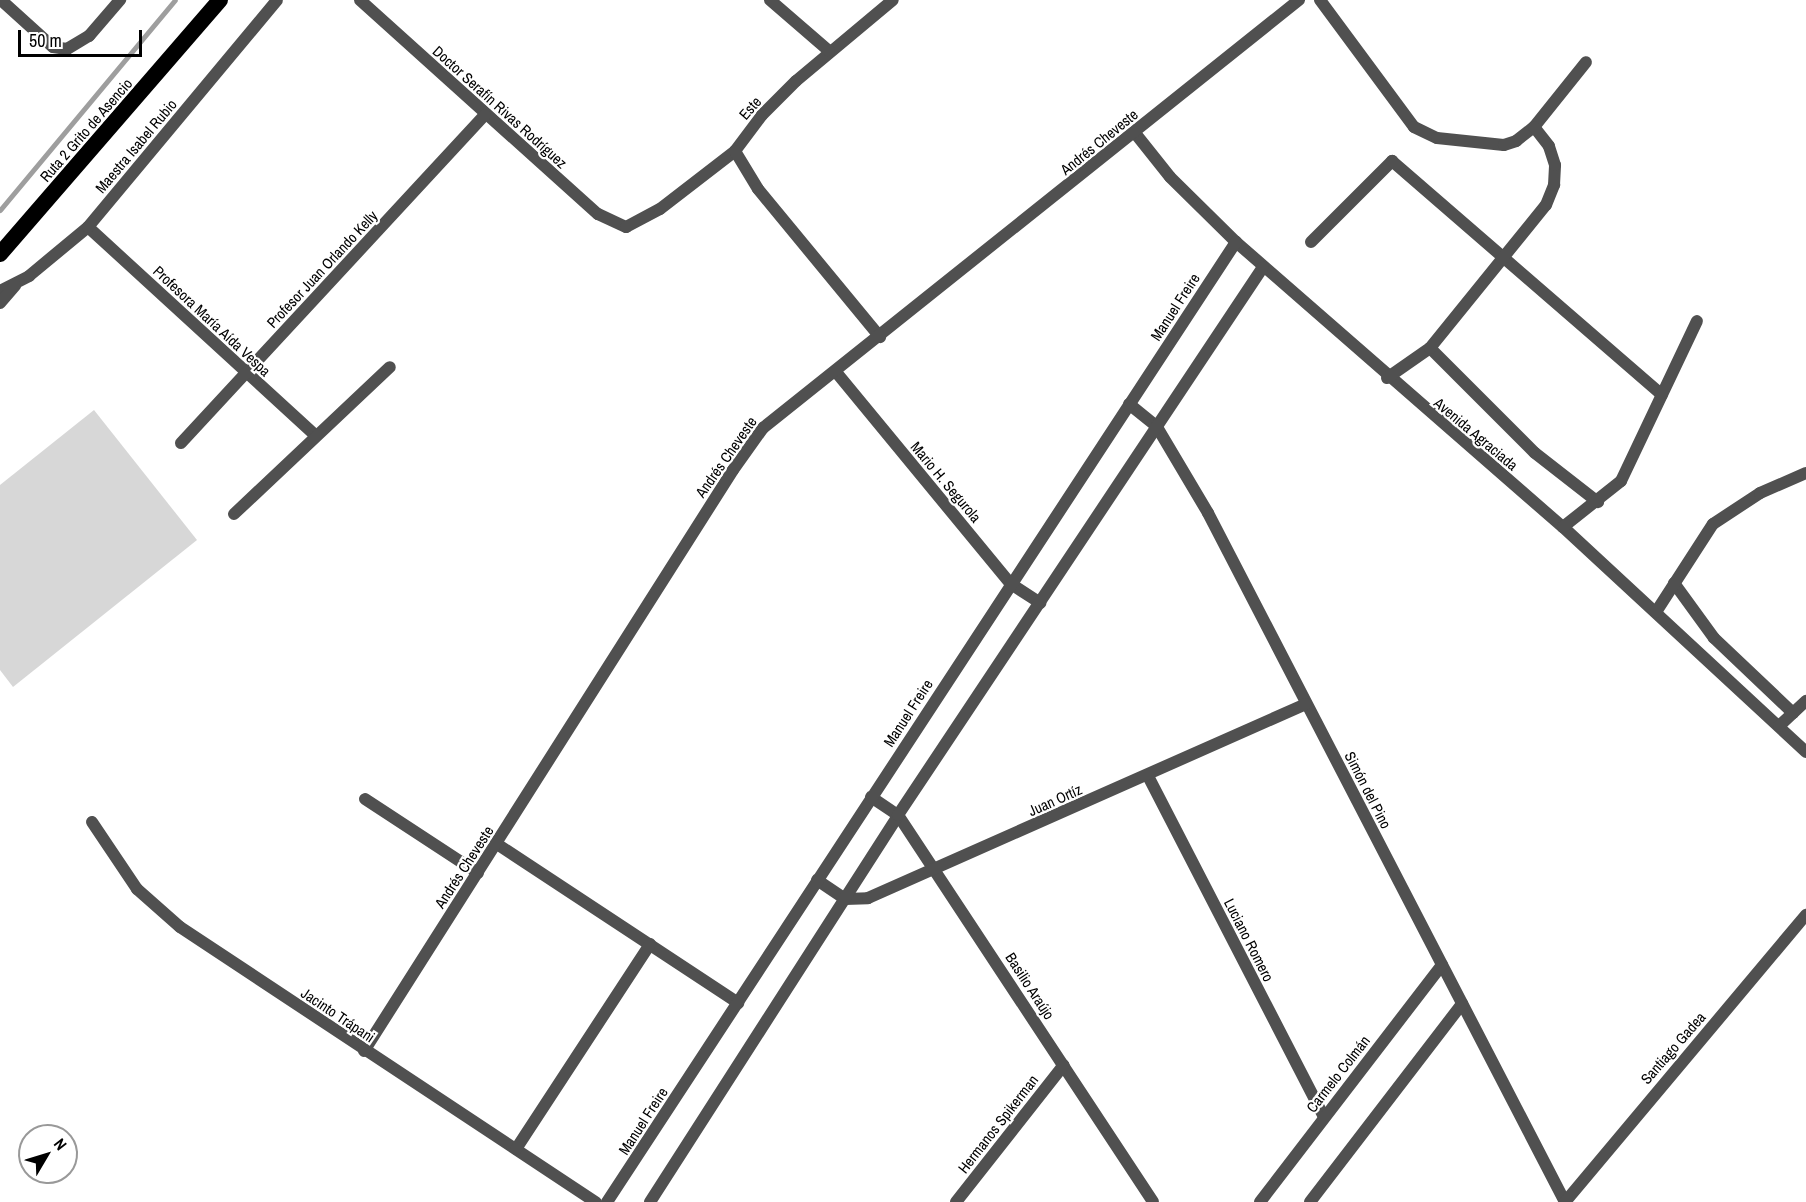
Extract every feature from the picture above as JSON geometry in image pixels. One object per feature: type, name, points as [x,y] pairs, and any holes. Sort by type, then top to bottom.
[{"type":"highway","name":"Ruta 2 Grito de Asencio","points":[[0,254],[220,0]]},
{"type":"street","points":[[1,0],[53,47],[67,50],[89,36],[120,0]]},
{"type":"street","name":"Maestra Isabel Rubio","points":[[0,291],[21,280],[88,227],[277,0]]},
{"type":"street","name":"Doctor Serafín Rivas Rodríguez","points":[[360,0],[485,115],[598,214],[626,227]]},
{"type":"street","points":[[770,0],[829,51]]},
{"type":"street","name":"Este","points":[[626,227],[660,209],[735,151],[762,115],[829,51],[893,0]]},
{"type":"street","name":"Andrés Cheveste","points":[[364,1051],[749,447],[776,416],[836,372],[1299,0]]},
{"type":"street","points":[[1320,0],[1414,127],[1437,138],[1504,145],[1516,141],[1534,127],[1586,62]]},
{"type":"street","name":"Profesor Juan Orlando Kelly","points":[[181,443],[485,115]]},
{"type":"street","points":[[1387,378],[1430,348],[1546,205],[1554,184],[1555,165],[1549,146],[1534,127]]},
{"type":"street","name":"Avenida Agraciada","points":[[1135,133],[1170,177],[1263,267],[1387,378],[1563,527],[1806,752]]},
{"type":"street","points":[[735,151],[758,189],[879,336]]},
{"type":"street","points":[[1311,242],[1392,161],[1662,395]]},
{"type":"street","name":"Profesora María Aída Vespa","points":[[88,227],[316,436]]},
{"type":"street","name":"Manuel Freire","points":[[608,1202],[1236,242]]},
{"type":"street","points":[[650,1202],[898,815],[1263,267]]},
{"type":"street","points":[[0,303],[21,280]]},
{"type":"street","points":[[1563,527],[1598,502],[1621,481],[1632,463],[1697,321]]},
{"type":"street","points":[[1430,348],[1535,453],[1598,502]]},
{"type":"street","points":[[234,514],[390,367]]},
{"type":"street","name":"Mario H. Segurola","points":[[836,372],[1011,584],[1040,603]]},
{"type":"street","name":"Simón del Pino","points":[[1129,404],[1157,427],[1208,513],[1565,1202]]},
{"type":"street","points":[[1656,612],[1713,524],[1760,493],[1806,473]]},
{"type":"street","points":[[1674,583],[1714,638],[1793,712]]},
{"type":"street","points":[[1779,726],[1806,701]]},
{"type":"street","name":"Juan Ortíz","points":[[845,898],[868,898],[1148,776],[1306,704]]},
{"type":"street","name":"Luciano Romero","points":[[1148,776],[1324,1117]]},
{"type":"street","name":"Basilio Araújo","points":[[872,796],[898,815],[1153,1202]]},
{"type":"street","points":[[365,799],[478,873]]},
{"type":"street","name":"Jacinto Trápani","points":[[92,822],[120,868],[157,908],[364,1051],[596,1202]]},
{"type":"street","points":[[497,844],[738,1003]]},
{"type":"street","points":[[817,880],[845,898]]},
{"type":"street","name":"Santiago Gadea","points":[[1565,1202],[1806,915]]},
{"type":"street","points":[[516,1149],[650,944]]},
{"type":"street","name":"Carmelo Colmán","points":[[1260,1202],[1442,965]]},
{"type":"street","points":[[1310,1202],[1461,1004]]},
{"type":"street","name":"Hermanos Spikerman","points":[[956,1202],[1064,1065]]},
{"type":"shaded area","points":[[94,410],[197,540],[13,687],[0,670],[0,485]]},
{"type":"waterway","points":[[0,210],[175,0]]}]
